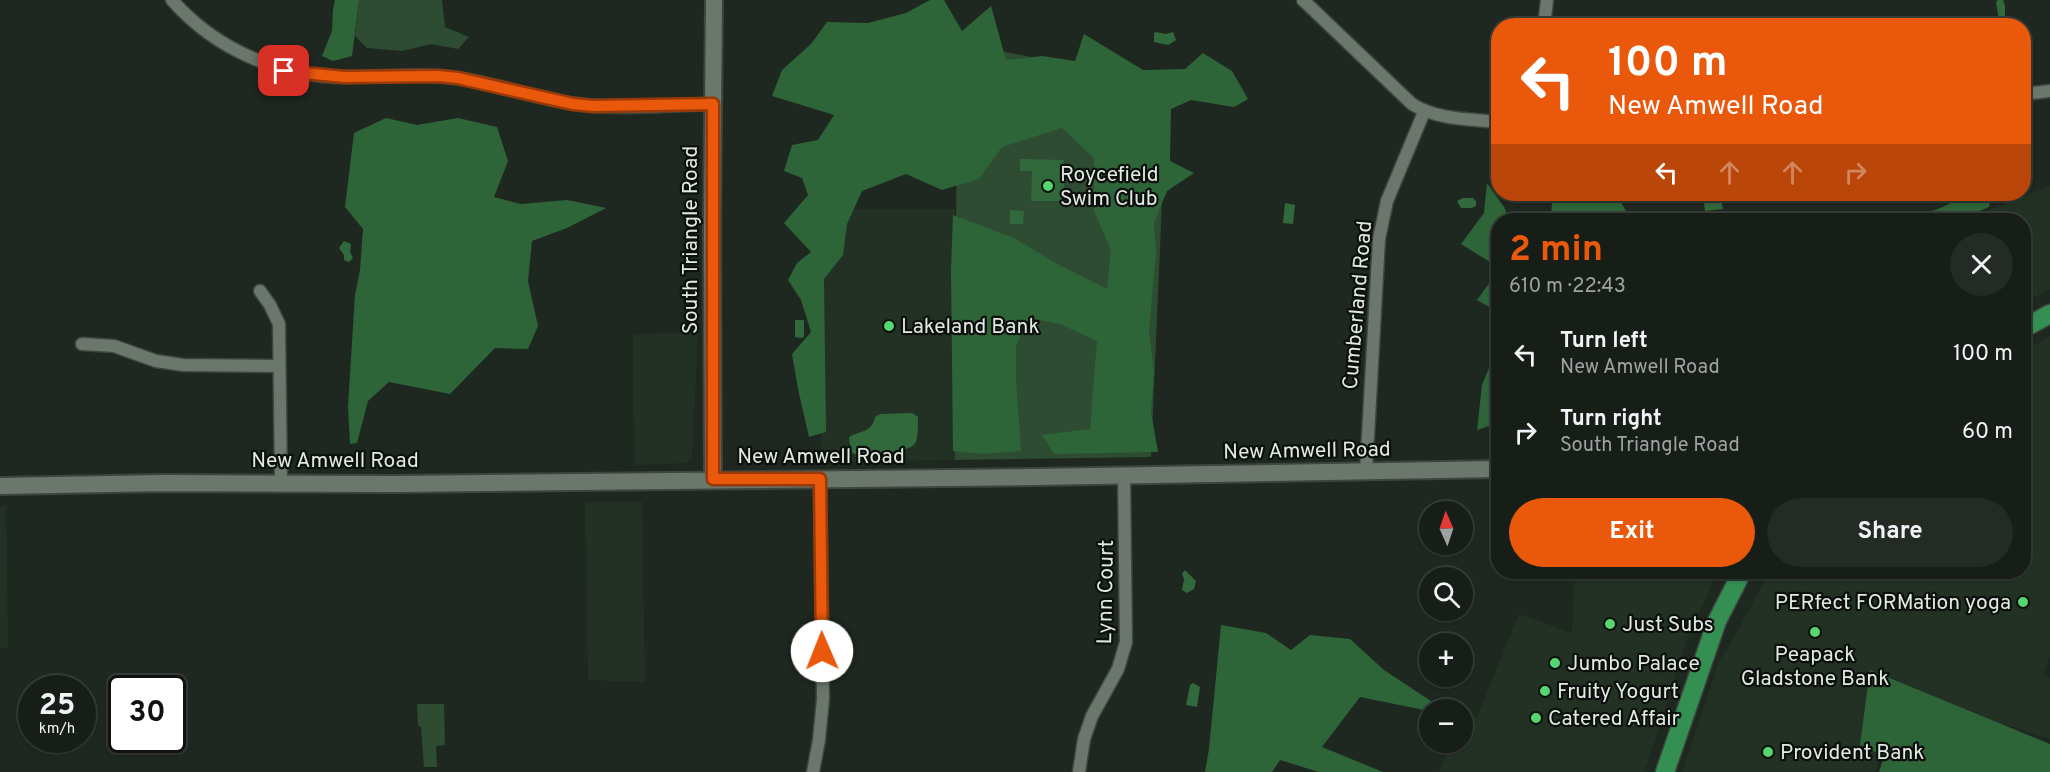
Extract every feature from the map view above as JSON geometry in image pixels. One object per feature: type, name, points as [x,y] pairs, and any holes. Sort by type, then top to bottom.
[{"type":"main road","points":[[2031,324],[2050,314]]},
{"type":"main road","points":[[1665,772],[1717,621],[1738,579]]},
{"type":"street","points":[[172,0],[196,24],[216,39],[247,56],[284,71],[344,77],[438,76],[458,78],[573,104],[593,106],[713,104]]},
{"type":"street","name":"South Triangle Road","points":[[713,479],[714,0]]},
{"type":"street","points":[[1303,0],[1412,104],[1424,112],[1437,116],[1491,121]]},
{"type":"street","points":[[1545,18],[1547,0]]},
{"type":"street","points":[[2031,93],[2050,91]]},
{"type":"street","name":"Cumberland Road","points":[[1366,472],[1379,239],[1390,192],[1424,112]]},
{"type":"street","points":[[260,291],[270,304],[279,324],[281,483]]},
{"type":"street","points":[[82,344],[114,346],[156,361],[183,365],[279,366]]},
{"type":"street","name":"New Amwell Road","points":[[0,486],[395,484],[1491,469]]},
{"type":"street","name":"Lynn Court","points":[[1080,772],[1084,739],[1092,716],[1118,669],[1126,642],[1125,475]]},
{"type":"street","points":[[813,772],[823,699],[820,479]]},
{"type":"shaded area","points":[[335,0],[359,0],[352,56],[333,61],[322,56],[332,31]]},
{"type":"shaded area","points":[[359,0],[442,0],[445,27],[469,37],[458,49],[431,44],[402,51],[367,48],[355,36]]},
{"type":"shaded area","points":[[930,0],[944,0],[962,31],[991,6],[1006,60],[1042,56],[1075,61],[1084,34],[1143,70],[1185,69],[1203,53],[1232,71],[1248,99],[1234,107],[1191,100],[1171,109],[1170,161],[1194,173],[1167,191],[1154,223],[1156,253],[1149,331],[1154,371],[1151,412],[1158,452],[1054,454],[1042,435],[1090,429],[1097,341],[1060,324],[1029,318],[1016,346],[1021,451],[983,454],[953,451],[951,270],[953,215],[1014,238],[1057,264],[1107,289],[1111,250],[1094,211],[1094,158],[1062,128],[1002,147],[979,179],[942,190],[906,174],[862,191],[847,224],[843,255],[824,279],[826,432],[809,437],[792,354],[811,332],[801,300],[788,280],[797,263],[811,252],[784,223],[808,195],[802,178],[784,171],[792,145],[818,140],[834,115],[772,96],[782,70],[811,44],[827,22],[868,23],[906,13]]},
{"type":"shaded area","points":[[2003,0],[2005,18],[1999,18],[1996,2]]},
{"type":"shaded area","points":[[1156,32],[1166,34],[1173,32],[1176,40],[1168,45],[1154,42]]},
{"type":"shaded area","points":[[957,42],[1167,85],[1151,457],[955,460]]},
{"type":"shaded area","points":[[386,118],[417,125],[458,118],[497,127],[508,161],[494,197],[521,204],[567,200],[606,208],[567,228],[532,241],[528,281],[538,326],[528,349],[495,348],[450,394],[389,382],[368,401],[357,443],[350,444],[348,407],[355,295],[360,270],[363,229],[345,207],[354,133]]},
{"type":"shaded area","name":"Roycefield Swim Club","points":[[1020,159],[1064,160],[1064,201],[1031,201],[1032,171],[1020,171]]},
{"type":"shaded area","points":[[1487,183],[1491,189],[1491,201],[1500,201],[1507,213],[1491,213],[1491,263],[1461,244],[1484,213]]},
{"type":"shaded area","points":[[2050,186],[2050,289],[2031,298],[2031,213],[1981,213],[2012,201],[2031,201],[2031,193]]},
{"type":"shaded area","points":[[1463,198],[1473,198],[1476,206],[1461,208],[1457,201]]},
{"type":"shaded area","points":[[1552,201],[1609,201],[1621,202],[1627,213],[1551,213]]},
{"type":"shaded area","points":[[1721,201],[1723,209],[1705,211],[1704,203]]},
{"type":"shaded area","points":[[1953,201],[1990,201],[1989,207],[1974,213],[1923,213]]},
{"type":"shaded area","points":[[1285,203],[1295,205],[1293,224],[1283,223]]},
{"type":"shaded area","points":[[821,209],[955,209],[955,460],[821,462]]},
{"type":"shaded area","points":[[1010,210],[1024,211],[1023,224],[1010,224]]},
{"type":"shaded area","points":[[344,241],[351,244],[350,252],[353,258],[349,262],[344,260],[344,255],[339,248]]},
{"type":"shaded area","points":[[1491,281],[1491,308],[1477,300]]},
{"type":"shaded area","points":[[795,320],[804,320],[802,338],[795,337]]},
{"type":"shaded area","points":[[698,333],[692,458],[686,463],[634,465],[633,334]]},
{"type":"shaded area","points":[[2050,336],[2050,656],[2042,675],[2050,678],[2050,739],[1887,688],[1882,751],[1876,772],[1682,772],[1719,661],[1733,640],[1765,579],[2031,579],[2031,347]]},
{"type":"shaded area","points":[[1491,363],[1491,425],[1477,430],[1482,385]]},
{"type":"shaded area","points":[[912,413],[918,417],[918,420],[917,439],[912,446],[888,452],[855,454],[851,452],[849,437],[869,429],[875,417],[880,414]]},
{"type":"shaded area","points":[[585,502],[642,502],[645,682],[588,680]]},
{"type":"shaded area","points":[[0,506],[6,506],[8,648],[0,648]]},
{"type":"shaded area","points":[[1185,570],[1196,581],[1194,589],[1187,593],[1182,590],[1184,579],[1182,574]]},
{"type":"shaded area","points":[[1575,579],[1714,579],[1687,641],[1644,772],[1439,772],[1447,753],[1473,753],[1473,717],[1477,718],[1519,614],[1572,633]]},
{"type":"shaded area","points":[[1221,625],[1266,633],[1291,650],[1310,635],[1350,639],[1384,670],[1428,699],[1419,699],[1419,709],[1360,697],[1322,747],[1383,772],[1319,772],[1280,760],[1272,772],[1205,772]]},
{"type":"shaded area","points":[[1870,670],[2050,744],[2050,772],[1879,772],[1884,756],[1860,745]]},
{"type":"shaded area","points":[[1193,683],[1200,687],[1197,707],[1186,705],[1190,685]]},
{"type":"shaded area","points":[[417,704],[444,704],[445,745],[436,746],[437,767],[424,767]]},
{"type":"place","name":"Roycefield Swim Club","points":[[1048,186]]},
{"type":"place","name":"Lakeland Bank","points":[[889,326]]},
{"type":"place","name":"PERfect FORMation yoga","points":[[2023,602]]},
{"type":"place","name":"Just Subs","points":[[1610,624]]},
{"type":"place","name":"Peapack Gladstone Bank","points":[[1815,632]]},
{"type":"place","name":"Jumbo Palace","points":[[1555,663]]},
{"type":"place","name":"Fruity Yogurt","points":[[1545,691]]},
{"type":"place","name":"Catered Affair","points":[[1536,718]]},
{"type":"place","name":"Provident Bank","points":[[1768,752]]},
{"type":"route","points":[[284,71],[344,77],[438,76],[458,78],[573,104],[593,106],[713,104],[713,479],[820,479],[822,651]]}]
